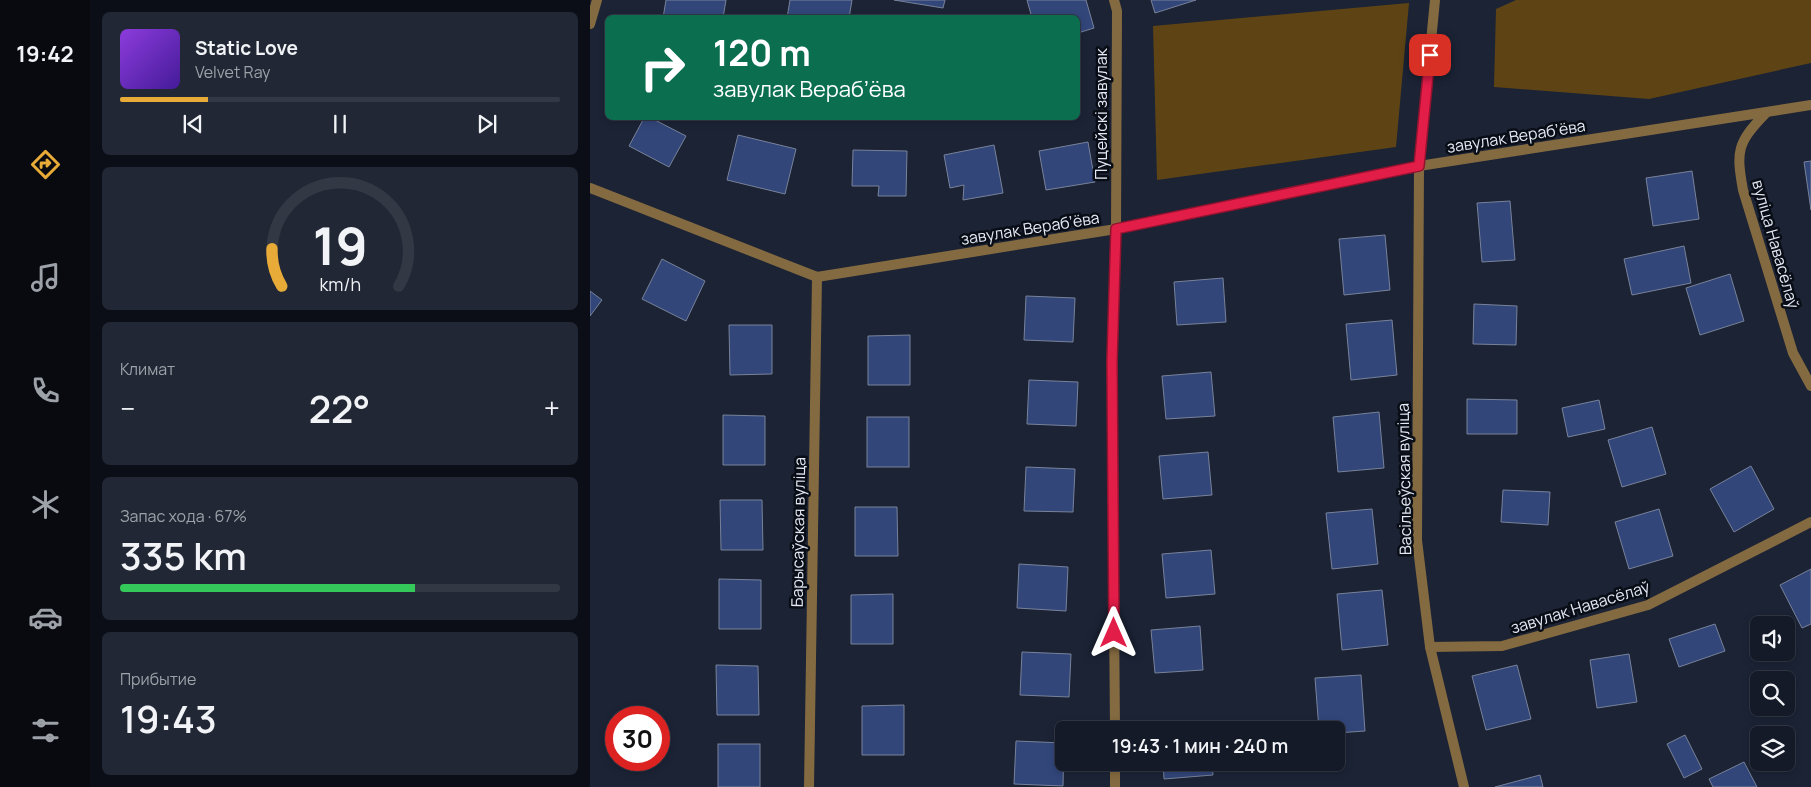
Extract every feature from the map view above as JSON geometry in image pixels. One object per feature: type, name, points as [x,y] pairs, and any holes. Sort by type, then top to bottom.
[{"type":"street","points":[[590,24],[598,0]]},
{"type":"street","name":"Пуцейскі завулак","points":[[1114,0],[1117,10],[1116,229],[1112,361],[1115,721]]},
{"type":"street","name":"Васільеўская вуліца","points":[[1435,0],[1419,166],[1418,540],[1430,646],[1464,787]]},
{"type":"street","name":"завулак Верабʼёва","points":[[818,277],[1116,229],[1419,166],[1764,114],[1811,105]]},
{"type":"street","name":"вуліца Навасёлаў","points":[[1764,114],[1742,140],[1738,162],[1743,190],[1793,353],[1811,386]]},
{"type":"street","points":[[590,188],[818,277]]},
{"type":"street","name":"Барысаўская вуліца","points":[[808,787],[818,277]]},
{"type":"street","name":"завулак Навасёлаў","points":[[1430,646],[1502,646],[1648,605],[1811,522]]},
{"type":"street","points":[[1115,771],[1115,787]]},
{"type":"shaded area","points":[[1516,0],[1811,0],[1811,63],[1649,99],[1494,87],[1496,9]]},
{"type":"shaded area","points":[[1409,3],[1396,147],[1157,180],[1153,26]]},
{"type":"building","points":[[666,0],[726,0],[724,15],[664,15]]},
{"type":"building","points":[[790,0],[852,0],[850,15],[788,15]]},
{"type":"building","points":[[894,0],[945,0],[943,8]]},
{"type":"building","points":[[1027,0],[1086,0],[1094,28],[1080,32],[1080,15],[1031,15]]},
{"type":"building","points":[[1151,0],[1196,0],[1155,13]]},
{"type":"building","points":[[643,120],[655,120],[686,136],[669,167],[629,146]]},
{"type":"building","points":[[738,135],[796,149],[785,194],[727,180]]},
{"type":"building","points":[[1088,142],[1095,182],[1046,190],[1039,151]]},
{"type":"building","points":[[994,145],[1003,193],[963,200],[964,185],[950,188],[944,155]]},
{"type":"building","points":[[853,150],[907,151],[906,196],[878,196],[879,186],[852,186]]},
{"type":"building","points":[[1811,161],[1811,210],[1804,162]]},
{"type":"building","points":[[1692,171],[1699,219],[1653,226],[1646,178]]},
{"type":"building","points":[[1510,201],[1515,260],[1482,262],[1477,203]]},
{"type":"building","points":[[1385,235],[1390,290],[1344,295],[1339,239]]},
{"type":"building","points":[[1684,246],[1691,283],[1632,295],[1624,259]]},
{"type":"building","points":[[662,259],[705,281],[686,321],[642,299]]},
{"type":"building","points":[[1730,274],[1744,321],[1700,335],[1686,288]]},
{"type":"building","points":[[1223,278],[1226,322],[1177,325],[1174,282]]},
{"type":"building","points":[[590,291],[602,300],[590,316]]},
{"type":"building","points":[[1026,296],[1075,298],[1073,342],[1024,340]]},
{"type":"building","points":[[1474,304],[1517,306],[1516,345],[1473,344]]},
{"type":"building","points":[[1392,320],[1397,375],[1351,380],[1346,324]]},
{"type":"building","points":[[729,325],[772,325],[772,374],[730,375]]},
{"type":"building","points":[[910,335],[910,385],[868,385],[868,336]]},
{"type":"building","points":[[1211,372],[1215,416],[1166,419],[1162,376]]},
{"type":"building","points":[[1029,380],[1078,382],[1076,426],[1027,424]]},
{"type":"building","points":[[1467,399],[1517,400],[1517,434],[1467,434]]},
{"type":"building","points":[[1599,400],[1605,429],[1568,437],[1562,408]]},
{"type":"building","points":[[1379,412],[1384,468],[1338,472],[1333,417]]},
{"type":"building","points":[[723,415],[765,416],[765,465],[723,465]]},
{"type":"building","points":[[867,417],[909,417],[909,467],[867,467]]},
{"type":"building","points":[[1652,427],[1666,474],[1622,487],[1608,440]]},
{"type":"building","points":[[1208,452],[1212,495],[1163,499],[1159,456]]},
{"type":"building","points":[[1751,466],[1774,509],[1734,532],[1710,489]]},
{"type":"building","points":[[1026,467],[1075,469],[1073,512],[1024,511]]},
{"type":"building","points":[[1503,490],[1550,492],[1548,525],[1501,522]]},
{"type":"building","points":[[720,500],[762,500],[763,550],[721,550]]},
{"type":"building","points":[[855,507],[897,507],[898,556],[855,556]]},
{"type":"building","points":[[1372,509],[1378,564],[1332,569],[1326,513]]},
{"type":"building","points":[[1659,509],[1673,556],[1629,569],[1615,522]]},
{"type":"building","points":[[1211,550],[1215,594],[1166,598],[1162,554]]},
{"type":"building","points":[[1019,564],[1068,567],[1066,611],[1017,608]]},
{"type":"building","points":[[1811,569],[1811,624],[1802,628],[1780,585]]},
{"type":"building","points":[[719,579],[761,580],[761,629],[719,629]]},
{"type":"building","points":[[1382,590],[1388,645],[1342,650],[1337,594]]},
{"type":"building","points":[[893,594],[893,644],[851,644],[851,595]]},
{"type":"building","points":[[1715,624],[1725,651],[1679,667],[1669,639]]},
{"type":"building","points":[[1200,626],[1203,670],[1155,673],[1151,630]]},
{"type":"building","points":[[1022,652],[1071,654],[1069,697],[1020,695]]},
{"type":"building","points":[[1629,654],[1637,702],[1597,708],[1590,660]]},
{"type":"building","points":[[716,665],[758,666],[759,715],[717,715]]},
{"type":"building","points":[[1517,665],[1531,719],[1486,730],[1472,676]]},
{"type":"building","points":[[1361,675],[1365,731],[1345,732],[1345,721],[1318,721],[1315,678]]},
{"type":"building","points":[[904,705],[904,755],[862,755],[862,706]]},
{"type":"building","points":[[1685,735],[1702,769],[1684,778],[1667,744]]},
{"type":"building","points":[[1016,741],[1055,743],[1055,771],[1063,771],[1063,786],[1014,784]]},
{"type":"building","points":[[718,744],[760,744],[760,787],[718,787]]},
{"type":"building","points":[[1744,762],[1757,787],[1713,787],[1709,779]]},
{"type":"building","points":[[1164,771],[1213,771],[1213,775],[1164,779]]},
{"type":"building","points":[[1540,775],[1543,787],[1495,787]]},
{"type":"route","points":[[1114,633],[1112,361],[1116,229],[1419,166],[1430,55]]}]
